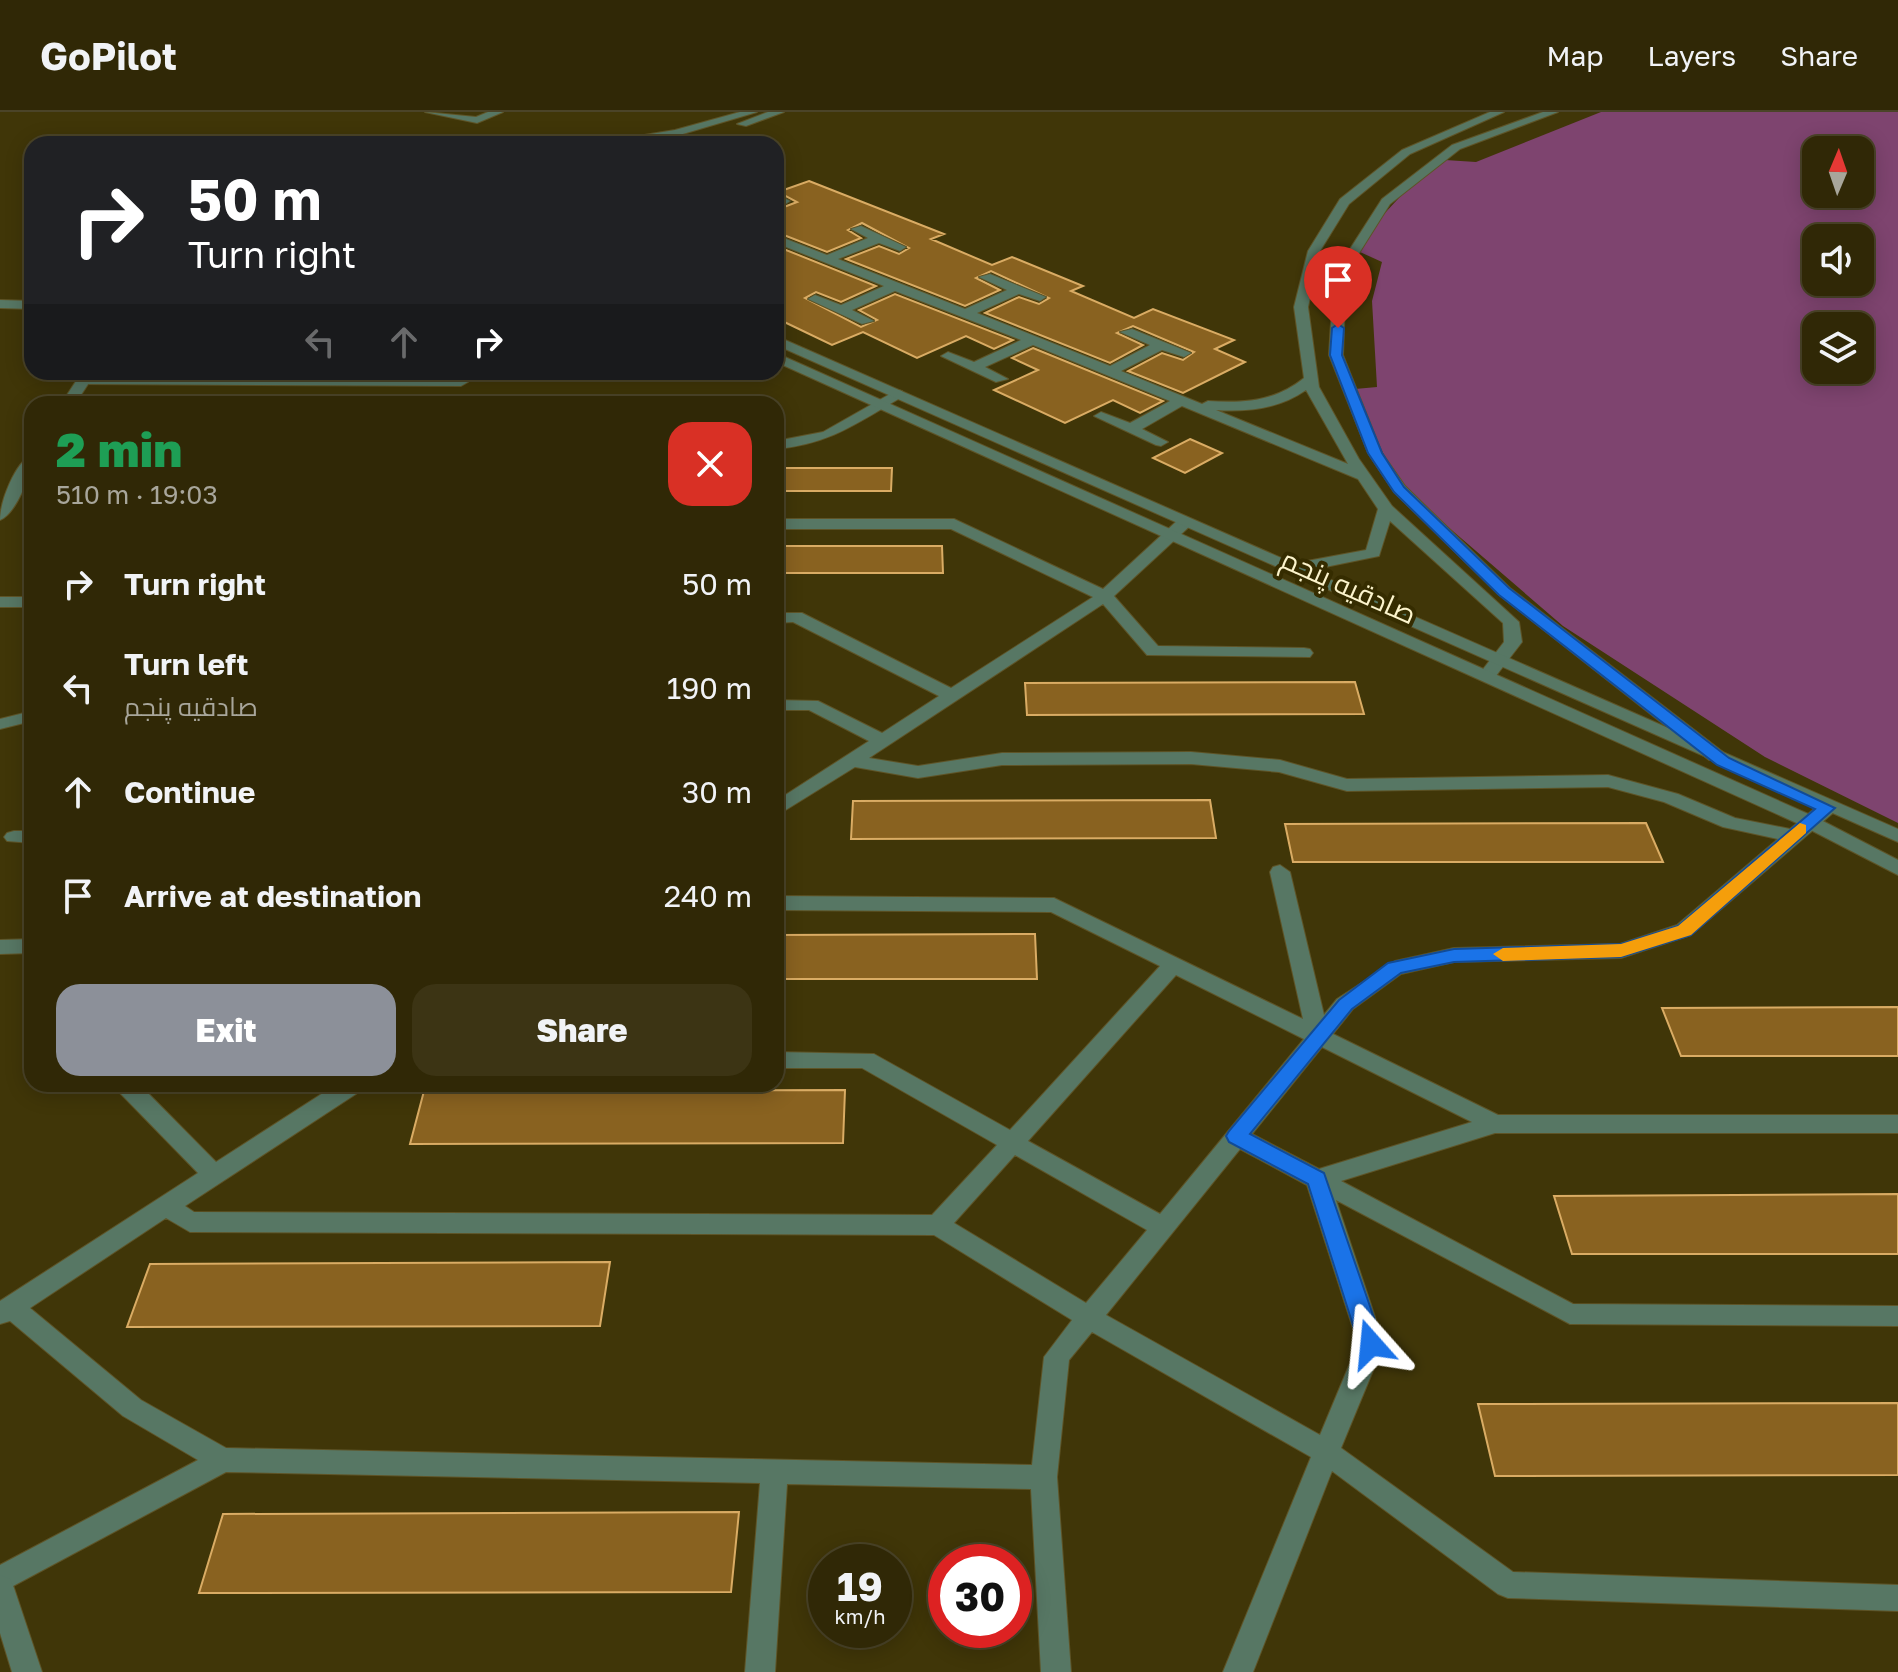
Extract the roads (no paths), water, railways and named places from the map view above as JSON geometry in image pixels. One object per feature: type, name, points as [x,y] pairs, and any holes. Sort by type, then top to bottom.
[{"type":"street","points":[[430,112],[477,120],[498,112]]},
{"type":"street","points":[[654,136],[752,112]]},
{"type":"street","points":[[684,136],[779,112]]},
{"type":"street","points":[[1486,677],[1513,642],[1511,622],[1386,509],[1364,476],[1312,387],[1301,307],[1314,251],[1344,202],[1406,152],[1499,112]]},
{"type":"street","points":[[1553,112],[1456,147],[1386,202],[1340,274],[1336,355],[1375,453],[1399,489],[1504,591],[1723,761]]},
{"type":"street","points":[[1353,195],[1386,202]]},
{"type":"street","points":[[857,229],[900,247]]},
{"type":"street","points":[[827,259],[879,238]]},
{"type":"street","points":[[784,242],[1364,476]]},
{"type":"street","points":[[985,277],[1040,297]]},
{"type":"street","points":[[841,310],[895,286]]},
{"type":"street","points":[[965,314],[1019,289]]},
{"type":"street","points":[[815,299],[867,321]]},
{"type":"street","points":[[0,304],[24,305]]},
{"type":"street","points":[[1127,332],[1184,353]]},
{"type":"street","points":[[974,367],[1032,340]]},
{"type":"street","name":"صادقیه پنجم","points":[[784,344],[1723,761],[1809,822],[1898,836]]},
{"type":"street","points":[[1109,372],[1161,345]]},
{"type":"street","points":[[948,356],[1001,379]]},
{"type":"street","name":"صادقیه پنجم","points":[[784,361],[1809,822],[1898,868]]},
{"type":"street","points":[[1131,429],[1186,403],[1251,408],[1278,402],[1311,379]]},
{"type":"street","points":[[311,380],[461,382]]},
{"type":"street","points":[[784,445],[799,444],[840,432],[897,394]]},
{"type":"street","points":[[1101,416],[1161,442]]},
{"type":"street","points":[[0,515],[24,473]]},
{"type":"street","points":[[1291,569],[1373,553],[1386,509]]},
{"type":"street","points":[[784,805],[1105,596],[1185,522]]},
{"type":"street","points":[[784,524],[954,524],[1105,596],[1153,651],[1304,653]]},
{"type":"street","points":[[0,602],[24,602]]},
{"type":"street","points":[[784,618],[796,617],[952,696]]},
{"type":"street","points":[[784,705],[812,705],[883,741]]},
{"type":"street","points":[[0,724],[24,718]]},
{"type":"street","points":[[852,761],[918,772],[1002,759],[1191,758],[1280,766],[1347,785],[1608,781],[1671,798],[1730,823],[1809,822]]},
{"type":"street","points":[[1056,1672],[1044,1477],[1057,1357],[1345,1004],[1395,968],[1454,955],[1621,951],[1684,930],[1809,822]]},
{"type":"street","points":[[1280,872],[1318,1038]]},
{"type":"street","points":[[784,903],[1054,905],[1495,1124]]},
{"type":"street","points":[[0,947],[24,946]]},
{"type":"street","points":[[938,1225],[1173,965]]},
{"type":"street","points":[[784,1060],[866,1060],[1162,1227]]},
{"type":"street","points":[[133,1092],[214,1175]]},
{"type":"street","points":[[342,1092],[6,1310],[132,1408],[223,1460],[1044,1477]]},
{"type":"street","points":[[1317,1179],[1495,1124],[1898,1124]]},
{"type":"street","points":[[1236,1136],[1570,1314],[1898,1316]]},
{"type":"street","points":[[1238,1672],[1371,1344],[1317,1179]]},
{"type":"street","points":[[166,1206],[190,1222],[938,1225],[1087,1317],[1326,1452],[1508,1585],[1898,1598]]},
{"type":"street","points":[[0,1580],[223,1460]]},
{"type":"street","points":[[760,1672],[774,1472]]},
{"type":"street","points":[[0,1588],[27,1672]]}]
